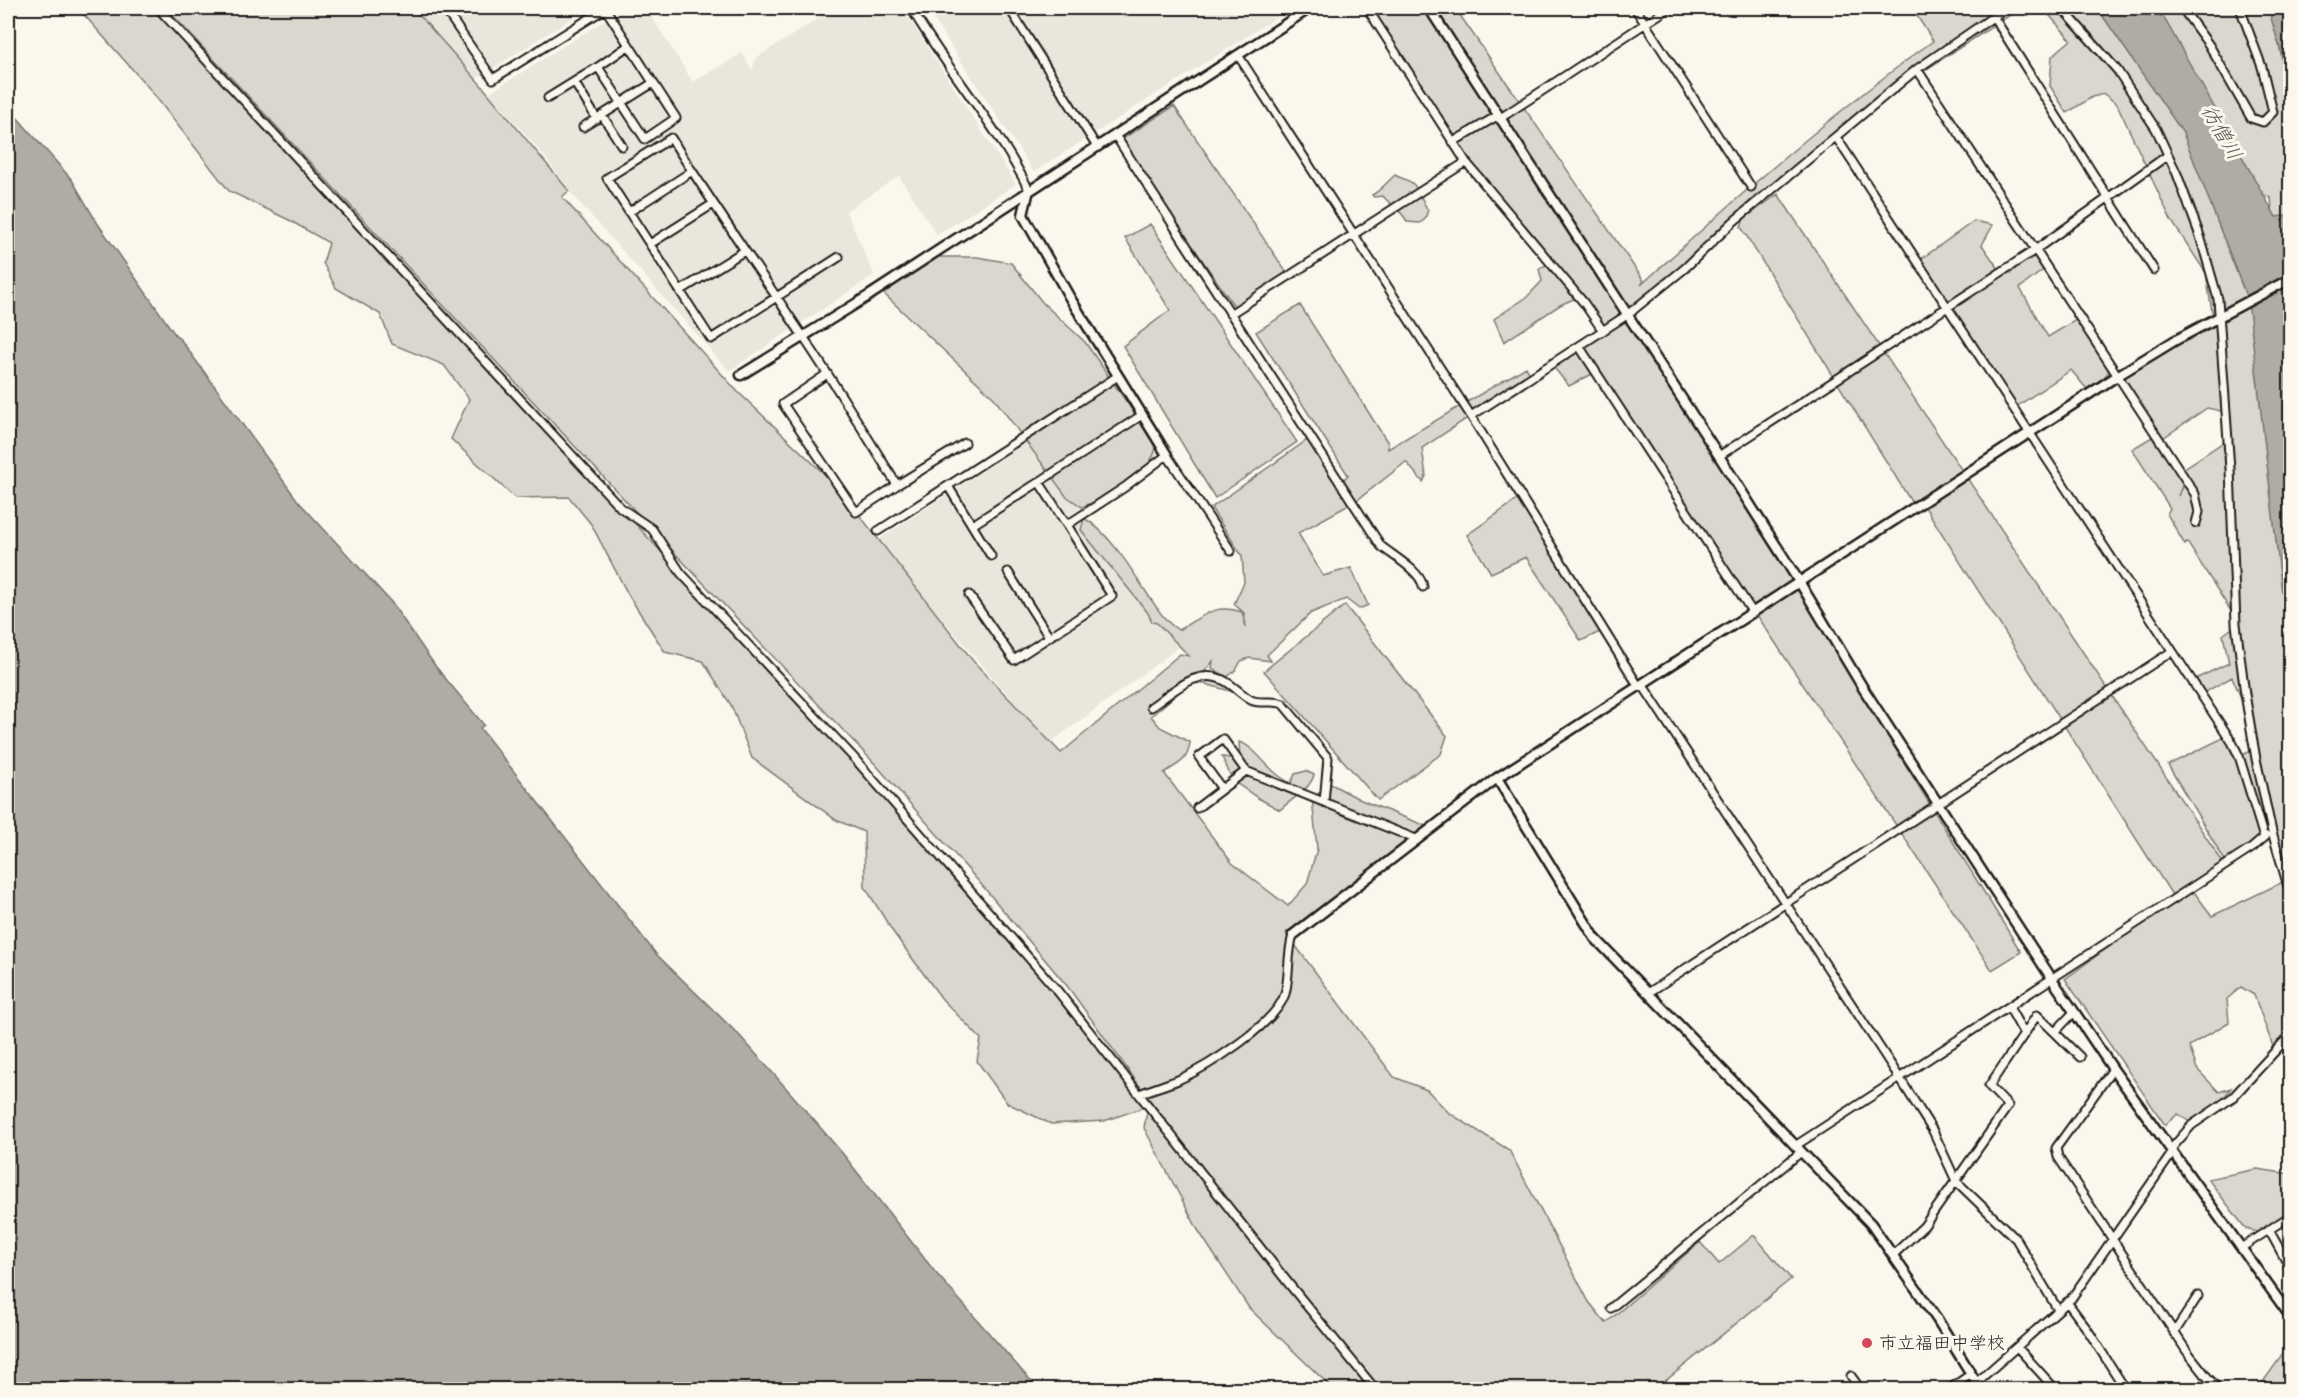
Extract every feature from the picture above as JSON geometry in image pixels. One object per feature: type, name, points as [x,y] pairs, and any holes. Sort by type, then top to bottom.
[{"type":"street","points":[[158,8],[621,508],[652,529],[681,573],[855,759],[945,861],[1056,989],[1376,1389]]},
{"type":"street","points":[[444,8],[493,80],[606,8],[628,46],[676,118],[645,139],[598,67]]},
{"type":"street","points":[[911,8],[1017,165],[1029,190],[1023,215],[1142,415],[1231,551]]},
{"type":"street","points":[[1010,8],[1097,147]]},
{"type":"street","points":[[741,375],[802,335],[870,295],[1310,8]]},
{"type":"street","points":[[1367,8],[1466,162],[1584,303],[1603,331]]},
{"type":"street","points":[[1429,8],[1719,456],[1800,583],[1863,688],[2052,979],[2113,1069],[2290,1316]]},
{"type":"street","points":[[1635,8],[1751,187]]},
{"type":"street","points":[[1453,142],[1498,117],[1669,8]]},
{"type":"street","points":[[1471,416],[1628,315],[1684,269],[1733,222],[1917,69],[2006,8]]},
{"type":"street","points":[[2062,8],[2116,70],[2156,129],[2200,236],[2218,298],[2221,315],[2229,459],[2236,624],[2246,702],[2272,832],[2290,893]]},
{"type":"street","points":[[2182,8],[2209,45],[2251,118],[2263,122],[2273,112],[2262,67],[2240,8]]},
{"type":"street","points":[[1993,16],[2154,270]]},
{"type":"street","points":[[548,98],[628,46]]},
{"type":"street","points":[[1238,54],[1641,685],[1899,1077],[1933,1131],[1956,1180],[2016,1239],[2058,1310]]},
{"type":"street","points":[[1917,69],[2194,494],[2199,512],[2196,523]]},
{"type":"street","points":[[574,82],[621,146]]},
{"type":"street","points":[[583,127],[653,83]]},
{"type":"street","points":[[1115,135],[1381,546],[1416,573],[1423,580],[1424,587]]},
{"type":"street","points":[[1836,137],[2239,756],[2264,838]]},
{"type":"street","points":[[839,257],[777,298],[711,339],[607,178],[671,138],[712,204],[777,298],[802,335],[897,485]]},
{"type":"street","points":[[1719,456],[1947,309],[2035,250],[2168,155]]},
{"type":"street","points":[[1230,314],[1466,162]]},
{"type":"street","points":[[629,212],[692,171]]},
{"type":"street","points":[[650,244],[712,204]]},
{"type":"street","points":[[680,291],[744,251]]},
{"type":"street","points":[[1139,1094],[1180,1079],[1245,1040],[1278,1009],[1285,994],[1289,948],[1293,935],[1497,778],[2117,376],[2174,341],[2290,279]]},
{"type":"street","points":[[1579,346],[1753,613]]},
{"type":"street","points":[[827,374],[783,404],[856,513],[965,443]]},
{"type":"street","points":[[878,531],[1118,376]]},
{"type":"street","points":[[974,524],[1142,415]]},
{"type":"street","points":[[1067,525],[1167,455]]},
{"type":"street","points":[[969,595],[1014,660],[1112,596],[1039,482]]},
{"type":"street","points":[[948,486],[974,524],[991,556]]},
{"type":"street","points":[[1008,572],[1049,637]]},
{"type":"street","points":[[1648,993],[2171,652]]},
{"type":"street","points":[[1151,707],[1195,678],[1210,675],[1226,681],[1254,701],[1277,701],[1283,704],[1328,758],[1324,802]]},
{"type":"street","points":[[1222,789],[1198,757],[1223,739],[1246,771],[1416,839]]},
{"type":"street","points":[[1197,808],[1246,771]]},
{"type":"street","points":[[1497,778],[1595,938],[1871,1224],[1979,1386],[2017,1347],[2067,1302],[2113,1239],[2172,1150],[2192,1125],[2233,1097],[2290,1035]]},
{"type":"street","points":[[1611,1308],[1798,1149],[1899,1077],[2052,979],[2272,832]]},
{"type":"street","points":[[2008,1007],[2024,1034]]},
{"type":"street","points":[[2055,1032],[2074,1012]]},
{"type":"street","points":[[1893,1255],[1924,1226],[2008,1106],[1989,1086],[2037,1015],[2080,1057]]},
{"type":"street","points":[[2113,1069],[2056,1148],[2058,1157],[2174,1333],[2208,1378],[2220,1389]]},
{"type":"street","points":[[2241,1248],[2290,1215]]},
{"type":"street","points":[[2269,1230],[2290,1268]]},
{"type":"street","points":[[2174,1333],[2198,1296]]},
{"type":"street","points":[[2067,1302],[2126,1389]]},
{"type":"street","points":[[2017,1347],[2056,1389]]},
{"type":"street","points":[[1948,1389],[1971,1374]]},
{"type":"street","points":[[1851,1376],[1861,1389]]},
{"type":"shaded area","points":[[78,8],[160,8],[925,838],[1056,989],[1306,1301],[1165,1121],[1068,987],[876,765],[652,529],[166,8],[413,8],[482,86],[569,191],[562,197],[737,391],[836,485],[974,662],[1061,753],[1180,654],[1189,656],[1157,623],[1152,622],[1148,613],[1081,530],[1084,518],[1112,543],[1159,611],[1178,630],[1208,613],[1223,609],[1242,612],[1246,627],[1244,613],[1234,604],[1244,582],[1242,556],[1211,508],[1310,438],[1340,483],[1348,475],[1256,332],[1300,305],[1388,443],[1388,449],[1526,367],[1531,376],[1422,448],[1426,476],[1423,482],[1406,462],[1356,501],[1298,533],[1323,576],[1351,568],[1368,605],[1359,609],[1346,599],[1311,613],[1267,655],[1271,661],[1249,658],[1241,661],[1236,670],[1227,677],[1212,668],[1213,661],[1205,671],[1241,694],[1205,684],[1190,683],[1151,716],[1160,727],[1190,742],[1185,758],[1164,773],[1232,863],[1288,906],[1307,884],[1317,849],[1312,798],[1331,784],[1361,800],[1426,826],[1286,933],[1394,1077],[1427,1090],[1449,1113],[1509,1150],[1589,1302],[1606,1323],[1700,1242],[1719,1264],[1754,1235],[1791,1279],[1658,1387],[1659,1389],[1333,1389],[1249,1308],[1198,1230],[1144,1128],[1148,1106],[1104,1121],[1051,1124],[1007,1103],[977,1061],[981,1039],[942,999],[893,932],[865,887],[864,832],[836,820],[752,758],[731,705],[703,661],[665,652],[629,596],[591,524],[569,497],[515,498],[451,439],[469,399],[444,365],[392,344],[380,314],[336,288],[323,263],[329,243],[289,220],[229,191],[148,87]]},
{"type":"shaded area","points":[[412,8],[588,8],[474,80]]},
{"type":"shaded area","points":[[624,8],[646,8],[693,82],[742,53],[752,70],[756,58],[835,8],[902,8],[1016,184],[937,235],[899,176],[846,211],[874,275],[729,371],[571,193],[544,156],[489,93]]},
{"type":"shaded area","points":[[926,8],[1291,8],[1034,172]]},
{"type":"shaded area","points":[[1367,8],[1455,8],[1644,281],[1641,285],[1784,158],[1857,98],[1933,41],[1912,8],[2021,8],[1882,98],[1781,182],[1757,194],[1674,277],[1628,315],[2021,952],[1992,970],[1596,372],[1569,386],[1551,364],[1602,331],[1576,298],[1560,305],[1504,342],[1494,319],[1527,297],[1542,281],[1539,269],[1550,263],[1469,160]]},
{"type":"shaded area","points":[[2043,8],[2273,8],[2290,105],[2290,215],[2276,218],[2272,210],[2271,198],[2264,195],[2210,202],[2248,301],[2275,453],[2290,661],[2290,889],[2272,831],[2242,854],[2252,848],[2191,888],[2212,916],[2287,880],[2290,893],[2290,1035],[2274,1049],[2254,995],[2241,987],[2227,999],[2229,1022],[2189,1046],[2197,1069],[2219,1092],[2231,1088],[2223,1099],[2190,1122],[2178,1114],[2165,1125],[2065,979],[2171,901],[2227,864],[2168,765],[2227,736],[2239,756],[2254,750],[2247,711],[2232,677],[2200,695],[2191,681],[2229,663],[2223,635],[2236,625],[2236,619],[2187,542],[2185,545],[2167,514],[2170,508],[2132,449],[2152,437],[2183,483],[2178,496],[2186,482],[2180,471],[2228,439],[2226,412],[2207,408],[2160,440],[2117,376],[2213,319],[2206,273],[2171,220],[2117,104],[2104,94],[2092,97],[2067,113],[2050,86],[2052,56],[2071,40]]},
{"type":"shaded area","points":[[1174,106],[1289,276],[1237,310],[1119,141]]},
{"type":"shaded area","points":[[1395,175],[1415,187],[1428,210],[1425,219],[1420,223],[1407,222],[1403,215],[1383,196],[1374,197],[1372,195]]},
{"type":"shaded area","points":[[1778,194],[2224,864],[2172,895],[1925,507],[1956,484],[1915,508],[1741,227],[1744,219]]},
{"type":"shaded area","points":[[1974,221],[1993,225],[1982,245],[2001,272],[2011,273],[2035,250],[2043,270],[2020,288],[2048,337],[2079,318],[2109,371],[2091,394],[2071,370],[2016,407],[1917,262]]},
{"type":"shaded area","points":[[1150,224],[1297,442],[1215,498],[1123,346],[1170,310],[1125,238]]},
{"type":"shaded area","points":[[927,257],[977,257],[1011,263],[1043,303],[1085,342],[1157,446],[1152,458],[1137,477],[1117,491],[1082,507],[1066,496],[994,398],[884,294],[898,277]]},
{"type":"shaded area","points":[[1113,385],[1159,457],[1072,514],[1179,647],[1050,743],[875,542]]},
{"type":"shaded area","points":[[1521,497],[1604,630],[1581,641],[1526,557],[1491,573],[1467,535]]},
{"type":"shaded area","points":[[1345,605],[1447,736],[1441,754],[1378,800],[1264,671]]},
{"type":"shaded area","points":[[1239,742],[1251,749],[1283,779],[1291,783],[1295,774],[1306,771],[1314,775],[1312,781],[1280,810],[1233,781],[1222,757],[1240,759]]},
{"type":"shaded area","points":[[2257,1169],[2290,1174],[2290,1214],[2284,1221],[2257,1232],[2246,1229],[2208,1179]]},
{"type":"shaded area","points":[[2290,1344],[2290,1389],[2258,1389]]},
{"type":"water","name":"彷僧川","points":[[2094,8],[2153,8],[2164,18],[2276,217],[2290,215],[2290,661],[2248,301],[2183,133],[2102,15]]},
{"type":"water","points":[[2268,8],[2290,8],[2290,82]]},
{"type":"water","points":[[8,107],[72,180],[96,221],[176,336],[298,501],[391,602],[436,667],[484,725],[480,728],[656,954],[740,1036],[794,1097],[843,1154],[935,1272],[1038,1389],[8,1389]]},
{"type":"place","name":"市立福田中学校","points":[[1867,1343]]}]
